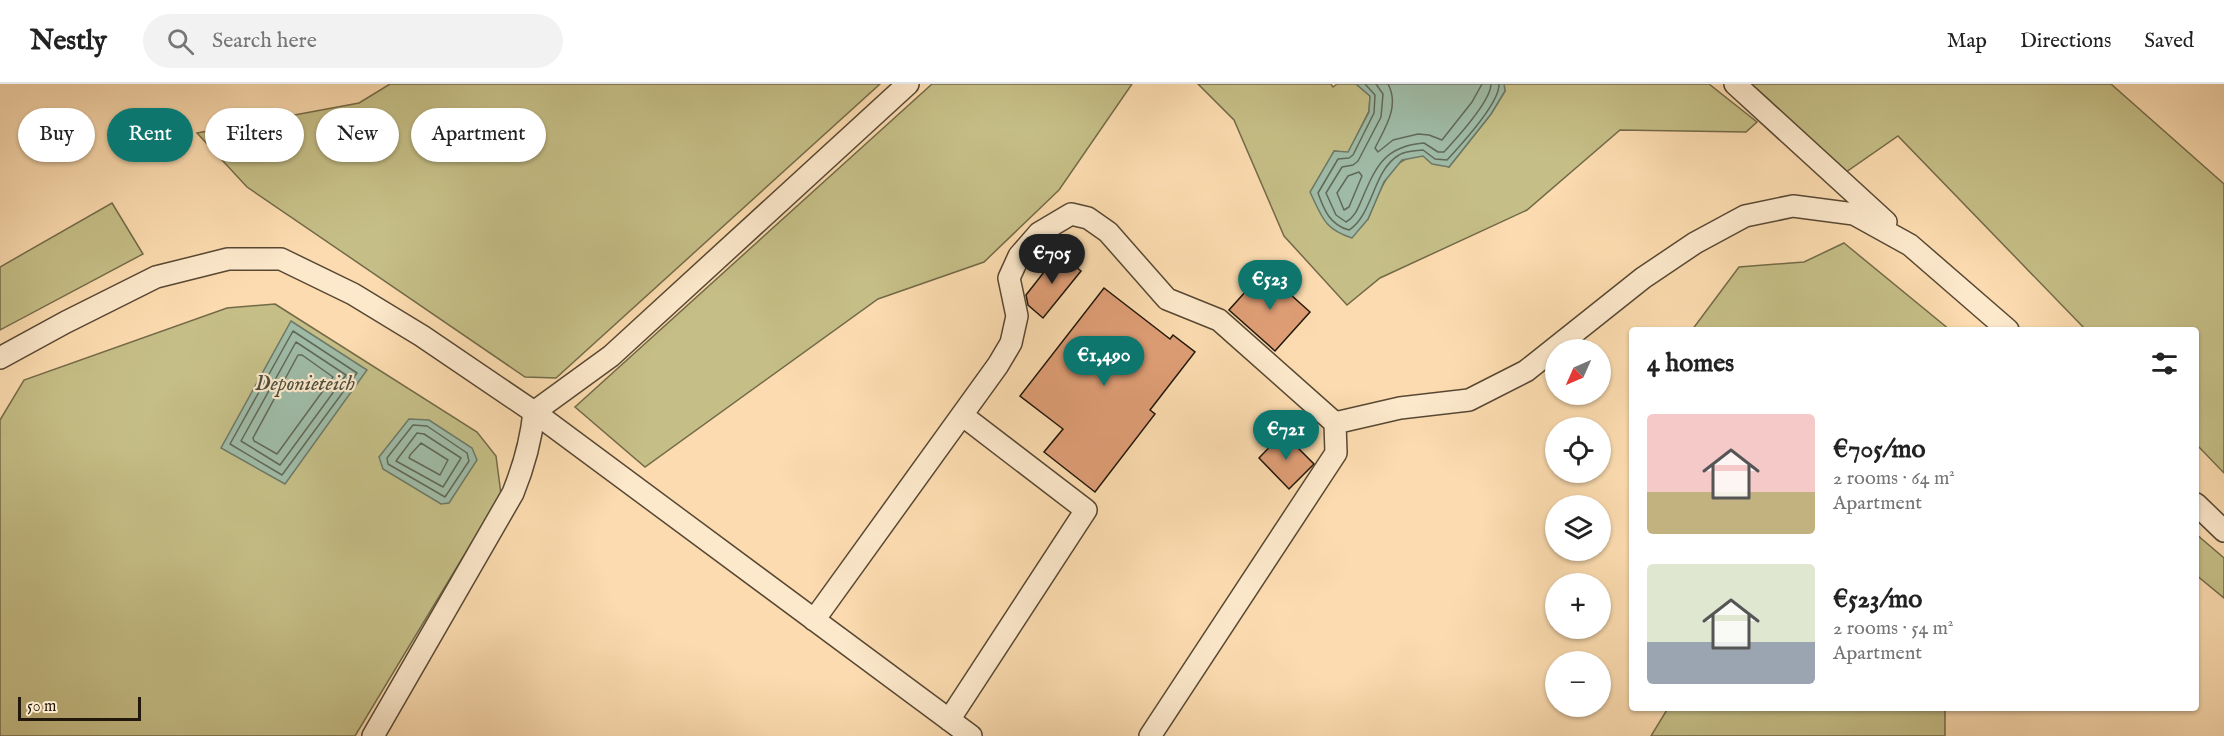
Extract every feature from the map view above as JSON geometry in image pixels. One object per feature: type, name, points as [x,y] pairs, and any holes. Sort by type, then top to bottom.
[{"type":"lane","points":[[373,736],[513,493],[531,437],[534,412],[611,356],[908,84]]},
{"type":"lane","points":[[1735,84],[2005,327]]},
{"type":"lane","points":[[1335,423],[1400,408],[1470,400],[1526,371],[1643,278],[1695,243],[1745,216],[1793,206],[1854,214],[1911,245]]},
{"type":"lane","points":[[814,620],[1011,343],[1017,316],[1009,278],[1019,256],[1039,233],[1071,214],[1088,218],[1108,232],[1167,299],[1219,320],[1335,423],[1336,453],[1150,736]]},
{"type":"lane","points":[[0,358],[156,277],[228,259],[281,259],[353,294],[422,336],[534,412],[971,736]]},
{"type":"lane","points":[[949,720],[1086,510],[962,415]]},
{"type":"lane","points":[[2199,507],[2224,531]]},
{"type":"shaded area","points":[[390,84],[880,84],[556,378],[525,377],[247,187],[224,162],[304,162],[304,113],[316,111],[316,162],[399,162],[399,108],[332,108],[359,103]]},
{"type":"shaded area","points":[[932,84],[1132,84],[1059,190],[984,262],[878,299],[645,467],[575,407]]},
{"type":"shaded area","points":[[1198,84],[1331,84],[1333,87],[1337,84],[1356,84],[1370,96],[1369,111],[1348,153],[1334,151],[1327,166],[1368,219],[1381,188],[1402,161],[1423,156],[1449,167],[1491,114],[1505,91],[1504,84],[1709,84],[1757,122],[1746,132],[1620,130],[1527,210],[1380,278],[1347,305],[1284,236],[1234,120]]},
{"type":"shaded area","points":[[1742,84],[2111,84],[2224,184],[2224,473],[2199,447],[2199,327],[2083,327],[1898,136],[1846,172]]},
{"type":"shaded area","points":[[205,132],[205,142],[197,133]]},
{"type":"shaded area","points":[[112,203],[143,254],[0,330],[0,267]]},
{"type":"shaded area","points":[[1844,243],[1946,327],[1694,327],[1739,267],[1804,262]]},
{"type":"shaded area","points":[[275,304],[477,432],[496,456],[501,494],[355,736],[0,736],[0,420],[24,380],[227,308]]},
{"type":"shaded area","points":[[2199,537],[2224,558],[2224,598],[2199,577]]},
{"type":"shaded area","points":[[1666,711],[1945,711],[1945,736],[1651,736]]},
{"type":"water","points":[[1356,84],[1504,84],[1505,91],[1491,114],[1449,167],[1432,164],[1423,156],[1402,160],[1384,182],[1368,219],[1352,238],[1335,231],[1325,221],[1310,192],[1334,151],[1348,152],[1369,112],[1370,96]]},
{"type":"water","name":"Deponieteich","points":[[291,321],[367,370],[285,484],[221,448]]},
{"type":"water","name":"Deponieteich","points":[[409,419],[429,420],[472,448],[477,460],[449,503],[441,504],[383,469],[379,457]]},
{"type":"building","points":[[1059,253],[1081,271],[1043,318],[1028,305],[1026,295]]},
{"type":"building","points":[[1264,271],[1310,312],[1275,351],[1229,310]]},
{"type":"building","points":[[1104,288],[1170,339],[1173,335],[1195,352],[1150,410],[1155,414],[1095,492],[1044,452],[1063,429],[1020,396]]},
{"type":"building","points":[[1283,433],[1314,464],[1289,489],[1259,458]]}]
